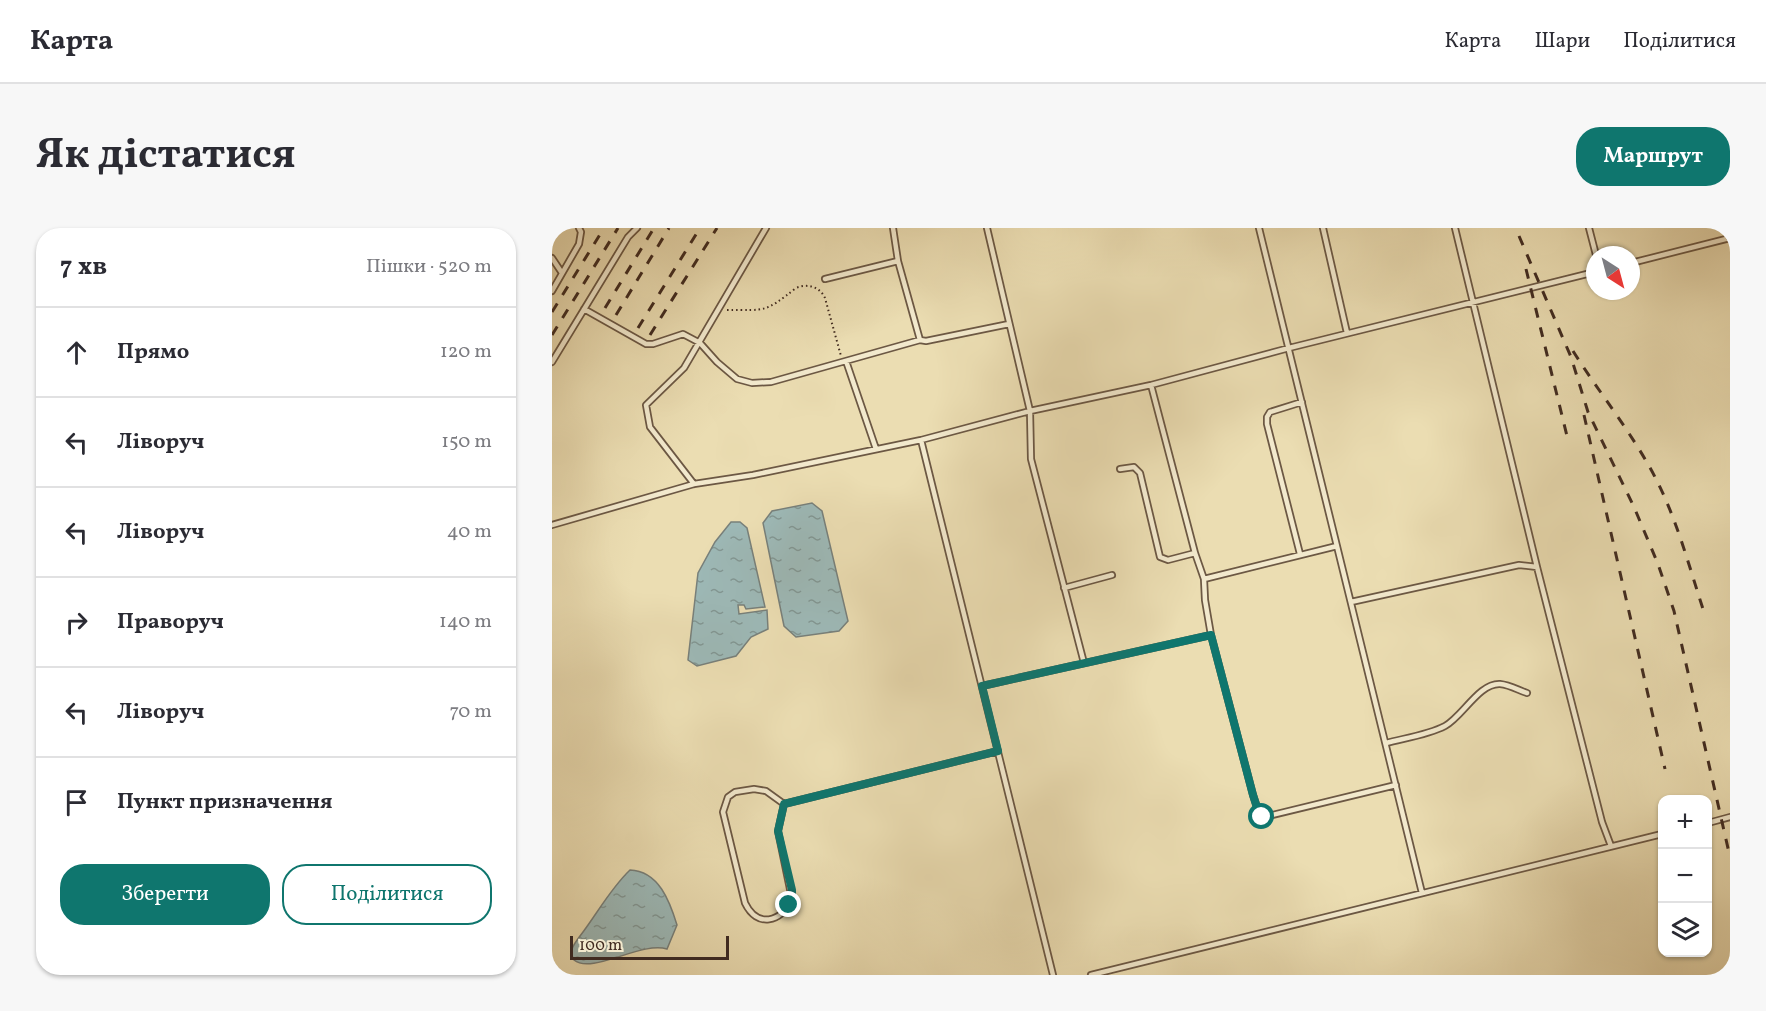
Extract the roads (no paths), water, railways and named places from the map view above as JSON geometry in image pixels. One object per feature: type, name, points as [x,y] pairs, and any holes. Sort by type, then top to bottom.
[{"type":"lane","points":[[552,291],[579,244],[581,232],[579,228]]},
{"type":"lane","points":[[552,362],[628,237],[637,228]]},
{"type":"lane","points":[[694,484],[650,428],[646,405],[684,368],[766,228]]},
{"type":"lane","points":[[893,228],[898,261],[920,340]]},
{"type":"lane","points":[[987,228],[1030,411],[1031,459],[1084,663]]},
{"type":"lane","points":[[1259,228],[1422,893]]},
{"type":"lane","points":[[1323,228],[1347,333]]},
{"type":"lane","points":[[1455,228],[1537,567],[1602,822],[1611,846]]},
{"type":"lane","points":[[1589,228],[1594,246]]},
{"type":"lane","points":[[1640,261],[1730,238]]},
{"type":"lane","points":[[552,258],[562,273]]},
{"type":"lane","points":[[825,279],[898,261]]},
{"type":"lane","points":[[552,525],[694,484],[753,475],[921,440],[1030,411],[1151,385],[1347,333],[1586,274]]},
{"type":"lane","points":[[584,309],[646,344],[653,344],[683,334],[699,343],[737,379],[752,383],[771,382],[920,340],[926,341],[1009,324]]},
{"type":"lane","points":[[846,361],[876,449]]},
{"type":"lane","points":[[1151,385],[1195,553],[1204,579],[1204,600],[1211,635],[1260,816],[1264,817],[1396,785]]},
{"type":"lane","points":[[1300,554],[1267,417],[1270,412],[1302,402]]},
{"type":"lane","points":[[921,440],[1053,975]]},
{"type":"lane","points":[[1120,469],[1134,467],[1140,473],[1160,557],[1168,560],[1195,553]]},
{"type":"lane","points":[[1204,579],[1337,546]]},
{"type":"lane","points":[[1351,602],[1519,565],[1537,567]]},
{"type":"lane","points":[[1064,588],[1112,575]]},
{"type":"lane","points":[[982,686],[1211,635]]},
{"type":"lane","points":[[1386,743],[1445,726],[1482,690],[1491,686],[1508,685],[1527,693]]},
{"type":"lane","points":[[784,804],[778,831],[792,899],[785,911],[771,919],[762,920],[750,912],[745,903],[723,812],[728,797],[735,792],[754,789],[766,791],[784,804],[998,751]]},
{"type":"lane","points":[[1712,822],[1730,817]]},
{"type":"lane","points":[[1091,975],[1658,835]]},
{"type":"water","points":[[812,503],[822,511],[848,621],[839,631],[796,637],[784,626],[763,523],[772,511]]},
{"type":"water","points":[[731,522],[740,522],[747,528],[765,607],[746,609],[744,605],[738,605],[739,614],[767,610],[768,629],[751,637],[736,656],[697,666],[688,660],[698,573],[715,542]]},
{"type":"water","points":[[630,870],[649,876],[662,889],[667,898],[677,925],[667,949],[644,949],[592,963],[582,964],[574,960],[572,950],[574,944],[610,893]]},
{"type":"railway","points":[[552,312],[604,228]]},
{"type":"railway","points":[[552,335],[618,228]]},
{"type":"railway","points":[[605,308],[654,228]]},
{"type":"railway","points":[[616,315],[669,228]]},
{"type":"railway","points":[[638,328],[700,228]]},
{"type":"railway","points":[[650,335],[717,228]]},
{"type":"railway","points":[[1519,236],[1571,357],[1588,412],[1634,507],[1658,564],[1674,611],[1730,857]]},
{"type":"railway","points":[[1526,269],[1567,436]]},
{"type":"railway","points":[[1573,351],[1637,446],[1656,479],[1676,527],[1703,609]]},
{"type":"railway","points":[[1584,415],[1665,769]]}]
